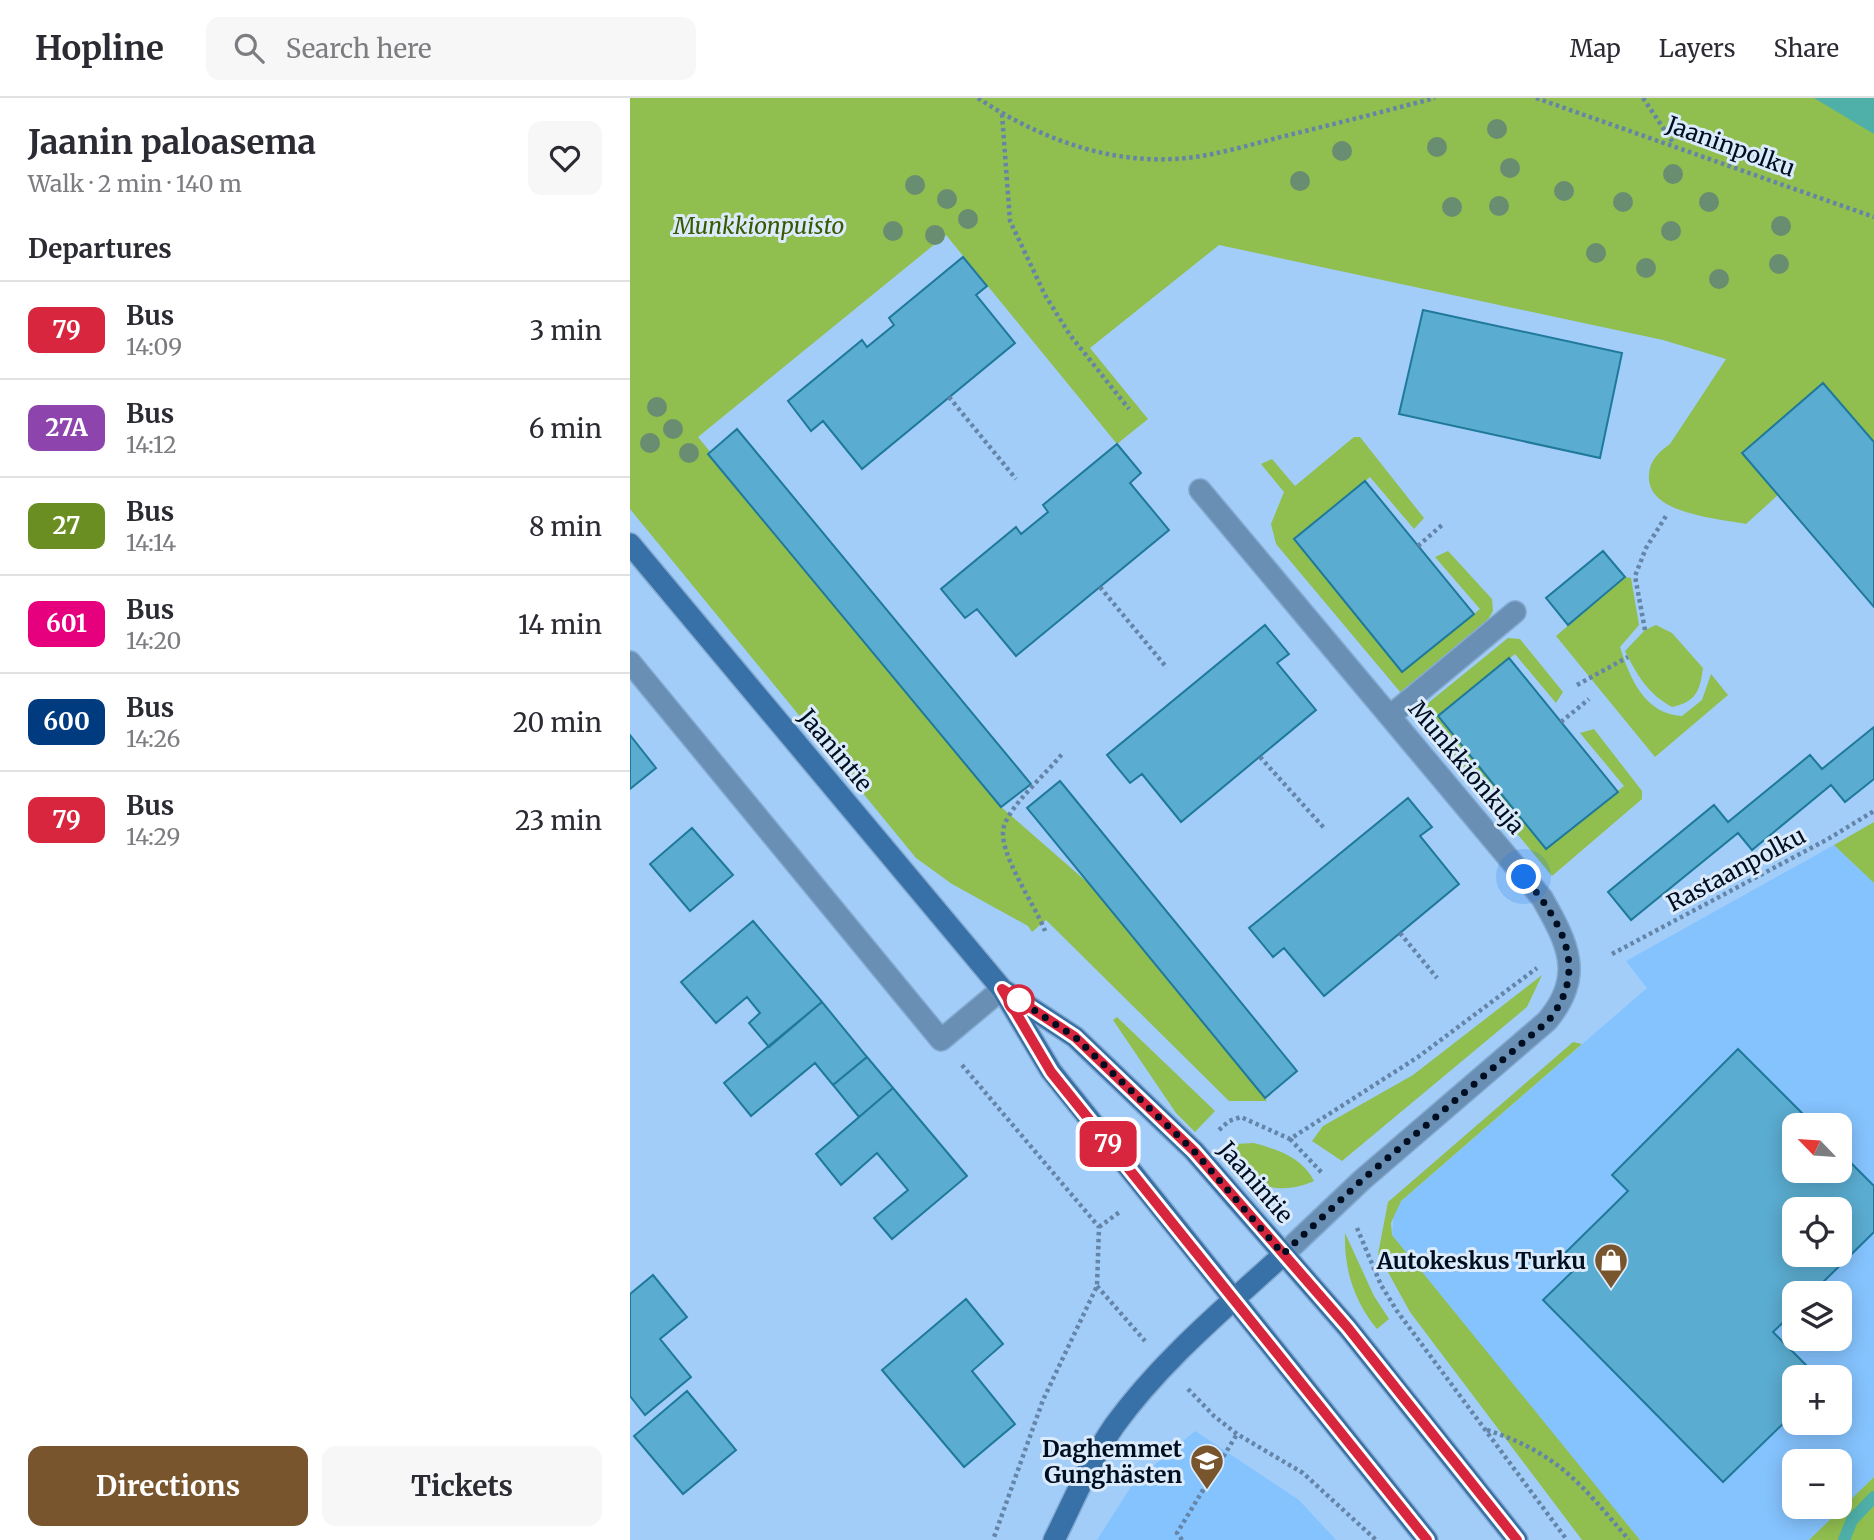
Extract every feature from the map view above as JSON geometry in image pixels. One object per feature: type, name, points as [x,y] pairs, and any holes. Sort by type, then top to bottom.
[{"type":"main road","name":"Jaanintie","points":[[630,544],[1002,989],[1051,1072],[1427,1540]]},
{"type":"main road","name":"Jaanintie","points":[[1002,989],[1075,1037],[1194,1151],[1348,1328],[1517,1540]]},
{"type":"main road","points":[[1054,1540],[1114,1427],[1166,1364],[1283,1254]]},
{"type":"street","name":"Munkkionkuja","points":[[1200,490],[1542,898],[1572,964],[1569,985],[1562,1004],[1548,1021],[1362,1180],[1283,1254]]},
{"type":"street","points":[[1390,716],[1515,612]]},
{"type":"street","points":[[630,662],[942,1040],[1002,989]]},
{"type":"path","points":[[978,98],[1002,114],[1063,143],[1130,158],[1174,159],[1218,153],[1435,98]]},
{"type":"path","name":"Jaaninpolku","points":[[1536,98],[1874,217]]},
{"type":"path","points":[[1643,98],[1675,145]]},
{"type":"path","points":[[1002,114],[1010,221],[1045,295],[1070,335],[1129,409]]},
{"type":"path","points":[[949,397],[1016,479]]},
{"type":"path","points":[[1645,630],[1634,576],[1646,548],[1666,516]]},
{"type":"path","points":[[1418,546],[1442,525]]},
{"type":"path","points":[[1100,587],[1167,668]]},
{"type":"path","points":[[1577,685],[1628,657]]},
{"type":"path","points":[[1561,722],[1589,699]]},
{"type":"path","points":[[1045,931],[1008,855],[1003,829],[1010,815],[1062,754]]},
{"type":"path","points":[[1260,757],[1325,829]]},
{"type":"path","name":"Rastaanpolku","points":[[1612,954],[1828,839],[1874,811]]},
{"type":"path","points":[[1399,933],[1437,978]]},
{"type":"path","points":[[1290,1139],[1418,1057],[1541,964]]},
{"type":"path","points":[[942,1040],[1099,1227],[1097,1286],[1044,1400],[993,1540]]},
{"type":"path","points":[[1229,1121],[1241,1117],[1290,1139],[1324,1175]]},
{"type":"path","points":[[1355,1224],[1381,1285],[1397,1311],[1567,1540]]},
{"type":"path","points":[[1097,1286],[1116,1308]]},
{"type":"path","points":[[1214,1416],[1237,1434],[1303,1473],[1376,1540]]},
{"type":"path","points":[[1486,1430],[1547,1455],[1576,1478],[1629,1540]]},
{"type":"path","points":[[1182,1540],[1177,1533],[1237,1434]]},
{"type":"shaded area","points":[[1814,98],[1874,98],[1874,134]]},
{"type":"shaded area","points":[[1834,845],[1874,883],[1874,1477],[1852,1498],[1852,1449],[1782,1449],[1782,1519],[1831,1519],[1809,1540],[1640,1540],[1392,1235],[1394,1211],[1401,1201],[1647,988],[1626,961]]},
{"type":"shaded area","name":"Daghemmet Gunghästen","points":[[1195,1431],[1299,1500],[1336,1540],[1097,1540],[1134,1482]]},
{"type":"green space","name":"Munkkionpuisto","points":[[630,98],[1874,98],[1874,442],[1778,495],[1746,524],[1685,512],[1658,498],[1651,487],[1651,465],[1670,444],[1726,359],[1663,340],[1219,245],[1090,348],[1148,419],[1117,444],[946,235],[698,437],[1001,807],[1087,882],[1267,1101],[1229,1101],[1046,920],[1032,932],[1028,926],[952,884],[916,858],[630,509]]},
{"type":"green space","points":[[1354,437],[1360,437],[1424,518],[1414,529],[1370,477],[1294,539],[1402,672],[1480,609],[1435,557],[1448,551],[1492,599],[1493,611],[1486,623],[1401,693],[1276,544],[1271,524],[1284,492],[1261,464],[1272,459],[1295,486]]},
{"type":"green space","points":[[1625,577],[1631,578],[1639,625],[1620,647],[1641,693],[1658,709],[1682,716],[1702,700],[1711,674],[1728,695],[1655,757],[1556,636]]},
{"type":"green space","points":[[1656,625],[1672,633],[1703,668],[1698,689],[1692,699],[1672,707],[1644,683],[1625,651],[1645,630]]},
{"type":"green space","points":[[1508,638],[1520,639],[1563,692],[1556,703],[1515,654],[1438,716],[1546,849],[1624,786],[1580,733],[1594,729],[1642,791],[1642,799],[1552,876],[1417,712]]},
{"type":"green space","points":[[1874,822],[1874,883],[1834,845]]},
{"type":"green space","points":[[1542,975],[1527,1007],[1342,1161],[1312,1141],[1323,1126],[1413,1075]]},
{"type":"green space","points":[[1117,1017],[1215,1111],[1195,1132],[1176,1113],[1113,1020]]},
{"type":"green space","points":[[1573,1042],[1582,1044],[1401,1201],[1391,1223],[1392,1235],[1640,1540],[1582,1540],[1410,1312],[1378,1254],[1388,1202]]},
{"type":"green space","points":[[1254,1143],[1296,1160],[1314,1181],[1286,1188],[1261,1184],[1238,1172],[1218,1153],[1233,1144]]},
{"type":"green space","points":[[1345,1233],[1374,1296],[1389,1319],[1377,1329],[1362,1307],[1352,1284],[1346,1260]]},
{"type":"green space","points":[[1874,1477],[1874,1540],[1809,1540],[1831,1519],[1852,1519],[1852,1498]]},
{"type":"building","points":[[963,257],[987,286],[976,295],[1015,343],[862,469],[823,421],[811,431],[788,401],[862,340],[867,347],[894,325],[889,318]]},
{"type":"building","points":[[1423,310],[1622,353],[1600,458],[1399,414]]},
{"type":"building","points":[[1823,383],[1874,442],[1874,607],[1742,453]]},
{"type":"building","points":[[737,429],[1031,784],[1001,807],[708,454]]},
{"type":"building","points":[[1117,444],[1141,473],[1130,483],[1169,530],[1016,656],[977,609],[965,618],[941,589],[1016,527],[1021,534],[1048,512],[1043,505]]},
{"type":"building","points":[[1365,481],[1474,614],[1402,672],[1294,539]]},
{"type":"building","points":[[1603,551],[1625,577],[1568,625],[1546,598]]},
{"type":"building","points":[[1265,625],[1289,654],[1277,663],[1316,710],[1181,822],[1142,774],[1130,783],[1107,755]]},
{"type":"building","points":[[1509,658],[1618,792],[1546,849],[1438,716]]},
{"type":"building","points":[[1874,727],[1874,779],[1845,802],[1831,785],[1752,850],[1738,833],[1631,920],[1608,892],[1714,805],[1728,822],[1810,755],[1822,769]]},
{"type":"building","points":[[630,735],[656,768],[630,789]]},
{"type":"building","points":[[1060,781],[1297,1071],[1265,1098],[1027,808]]},
{"type":"building","points":[[1408,798],[1432,827],[1420,836],[1459,884],[1324,996],[1284,948],[1273,957],[1249,928]]},
{"type":"building","points":[[692,828],[733,875],[690,911],[650,864]]},
{"type":"building","points":[[753,921],[822,1002],[769,1047],[749,1023],[760,1013],[747,997],[716,1023],[681,982]]},
{"type":"building","points":[[822,1002],[867,1057],[833,1085],[815,1063],[751,1116],[724,1083]]},
{"type":"building","points":[[1738,1049],[1802,1113],[1782,1113],[1782,1183],[1852,1183],[1852,1164],[1874,1186],[1874,1232],[1852,1254],[1852,1197],[1782,1197],[1782,1267],[1838,1267],[1824,1281],[1782,1281],[1782,1323],[1773,1332],[1782,1341],[1782,1351],[1792,1351],[1806,1365],[1782,1365],[1782,1425],[1723,1482],[1543,1300],[1575,1269],[1562,1256],[1628,1191],[1612,1175]]},
{"type":"building","points":[[867,1057],[893,1088],[859,1117],[833,1085]]},
{"type":"building","points":[[893,1088],[967,1176],[892,1239],[874,1218],[908,1190],[877,1153],[841,1185],[816,1154]]},
{"type":"building","points":[[653,1275],[687,1317],[660,1339],[691,1377],[645,1415],[630,1396],[630,1294]]},
{"type":"building","points":[[966,1299],[1003,1344],[972,1371],[1015,1424],[964,1467],[882,1370]]},
{"type":"building","points":[[687,1391],[736,1450],[683,1494],[634,1436]]},
{"type":"waterway","points":[[1844,1540],[1852,1520],[1874,1497]]},
{"type":"bus line","name":"79","points":[[1427,1540],[1051,1072],[1002,989],[1075,1037],[1194,1151],[1348,1328],[1517,1540]]},
{"type":"place","name":"Autokeskus Turku","points":[[1611,1290]]},
{"type":"place","name":"Daghemmet Gunghästen","points":[[1207,1491]]},
{"type":"route","points":[[1019,1000],[1011,995],[1075,1037],[1194,1151],[1283,1254],[1362,1180],[1548,1021],[1562,1004],[1569,985],[1572,964],[1542,898],[1524,877]]}]
